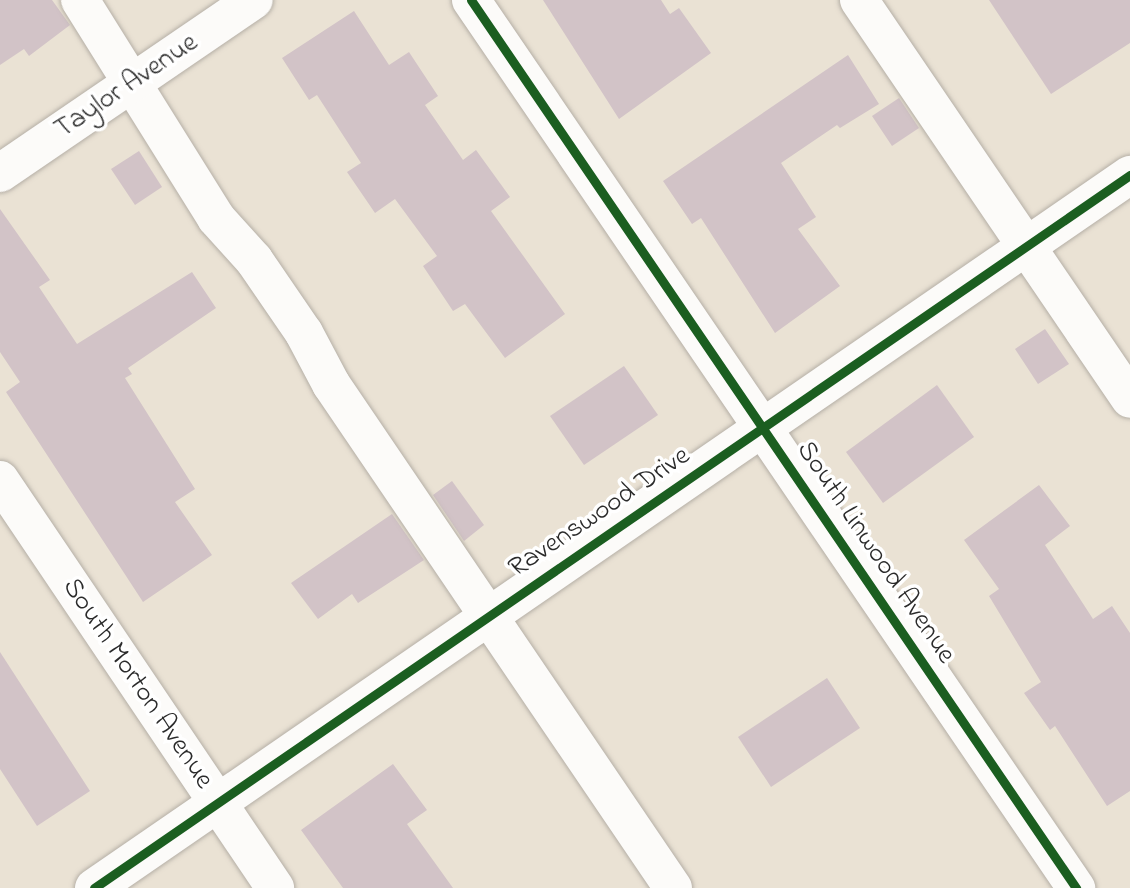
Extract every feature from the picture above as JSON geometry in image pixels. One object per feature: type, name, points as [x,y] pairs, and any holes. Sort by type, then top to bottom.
[{"type":"street","points":[[80,0],[135,81],[216,218],[254,260],[304,333],[331,384],[486,617],[673,888]]},
{"type":"street","name":"Taylor Avenue","points":[[0,173],[254,0]]},
{"type":"street","name":"South Linwood Avenue","points":[[471,0],[1076,888]]},
{"type":"street","points":[[859,0],[1029,246],[1130,399]]},
{"type":"street","name":"Ravenswood Drive","points":[[94,888],[486,617],[764,431],[1130,175]]},
{"type":"street","name":"South Morton Avenue","points":[[0,480],[275,888]]},
{"type":"building","points":[[0,0],[52,0],[70,25],[29,56],[24,49],[0,65]]},
{"type":"building","points":[[543,0],[661,0],[670,14],[679,8],[711,53],[619,119]]},
{"type":"building","points":[[989,0],[1130,0],[1130,43],[1051,94]]},
{"type":"building","points":[[354,11],[389,65],[409,52],[438,96],[425,105],[463,160],[476,150],[510,197],[491,211],[565,314],[505,358],[465,304],[453,311],[423,266],[437,256],[395,199],[375,213],[347,172],[361,163],[317,95],[309,100],[282,58]]},
{"type":"building","points":[[848,55],[879,104],[840,128],[837,125],[781,163],[816,217],[798,229],[840,286],[775,333],[701,218],[692,224],[663,181]]},
{"type":"building","points":[[899,98],[919,128],[892,146],[872,116]]},
{"type":"building","points":[[139,151],[162,187],[135,205],[111,169]]},
{"type":"building","points":[[0,209],[50,280],[39,287],[77,344],[192,272],[216,308],[128,368],[132,374],[125,378],[195,489],[175,502],[212,555],[143,602],[6,392],[20,382],[0,352]]},
{"type":"building","points":[[1045,329],[1069,364],[1038,384],[1015,349]]},
{"type":"building","points":[[624,366],[658,415],[584,465],[550,416]]},
{"type":"building","points":[[937,385],[974,437],[883,503],[846,452]]},
{"type":"building","points":[[452,481],[484,525],[464,541],[433,495]]},
{"type":"building","points":[[1039,485],[1070,526],[1045,545],[1093,619],[1112,606],[1130,633],[1130,791],[1107,806],[1055,726],[1050,730],[1024,693],[1041,682],[989,596],[999,589],[964,540]]},
{"type":"building","points":[[392,514],[424,560],[358,603],[352,594],[318,619],[291,583]]},
{"type":"building","points":[[0,652],[90,791],[37,826],[0,769]]},
{"type":"building","points":[[827,678],[860,728],[771,787],[738,737]]},
{"type":"building","points":[[393,764],[427,810],[407,824],[453,888],[343,888],[301,830]]},
{"type":"cycle path","points":[[471,0],[1076,888]]},
{"type":"cycle path","points":[[94,888],[1130,175]]}]
